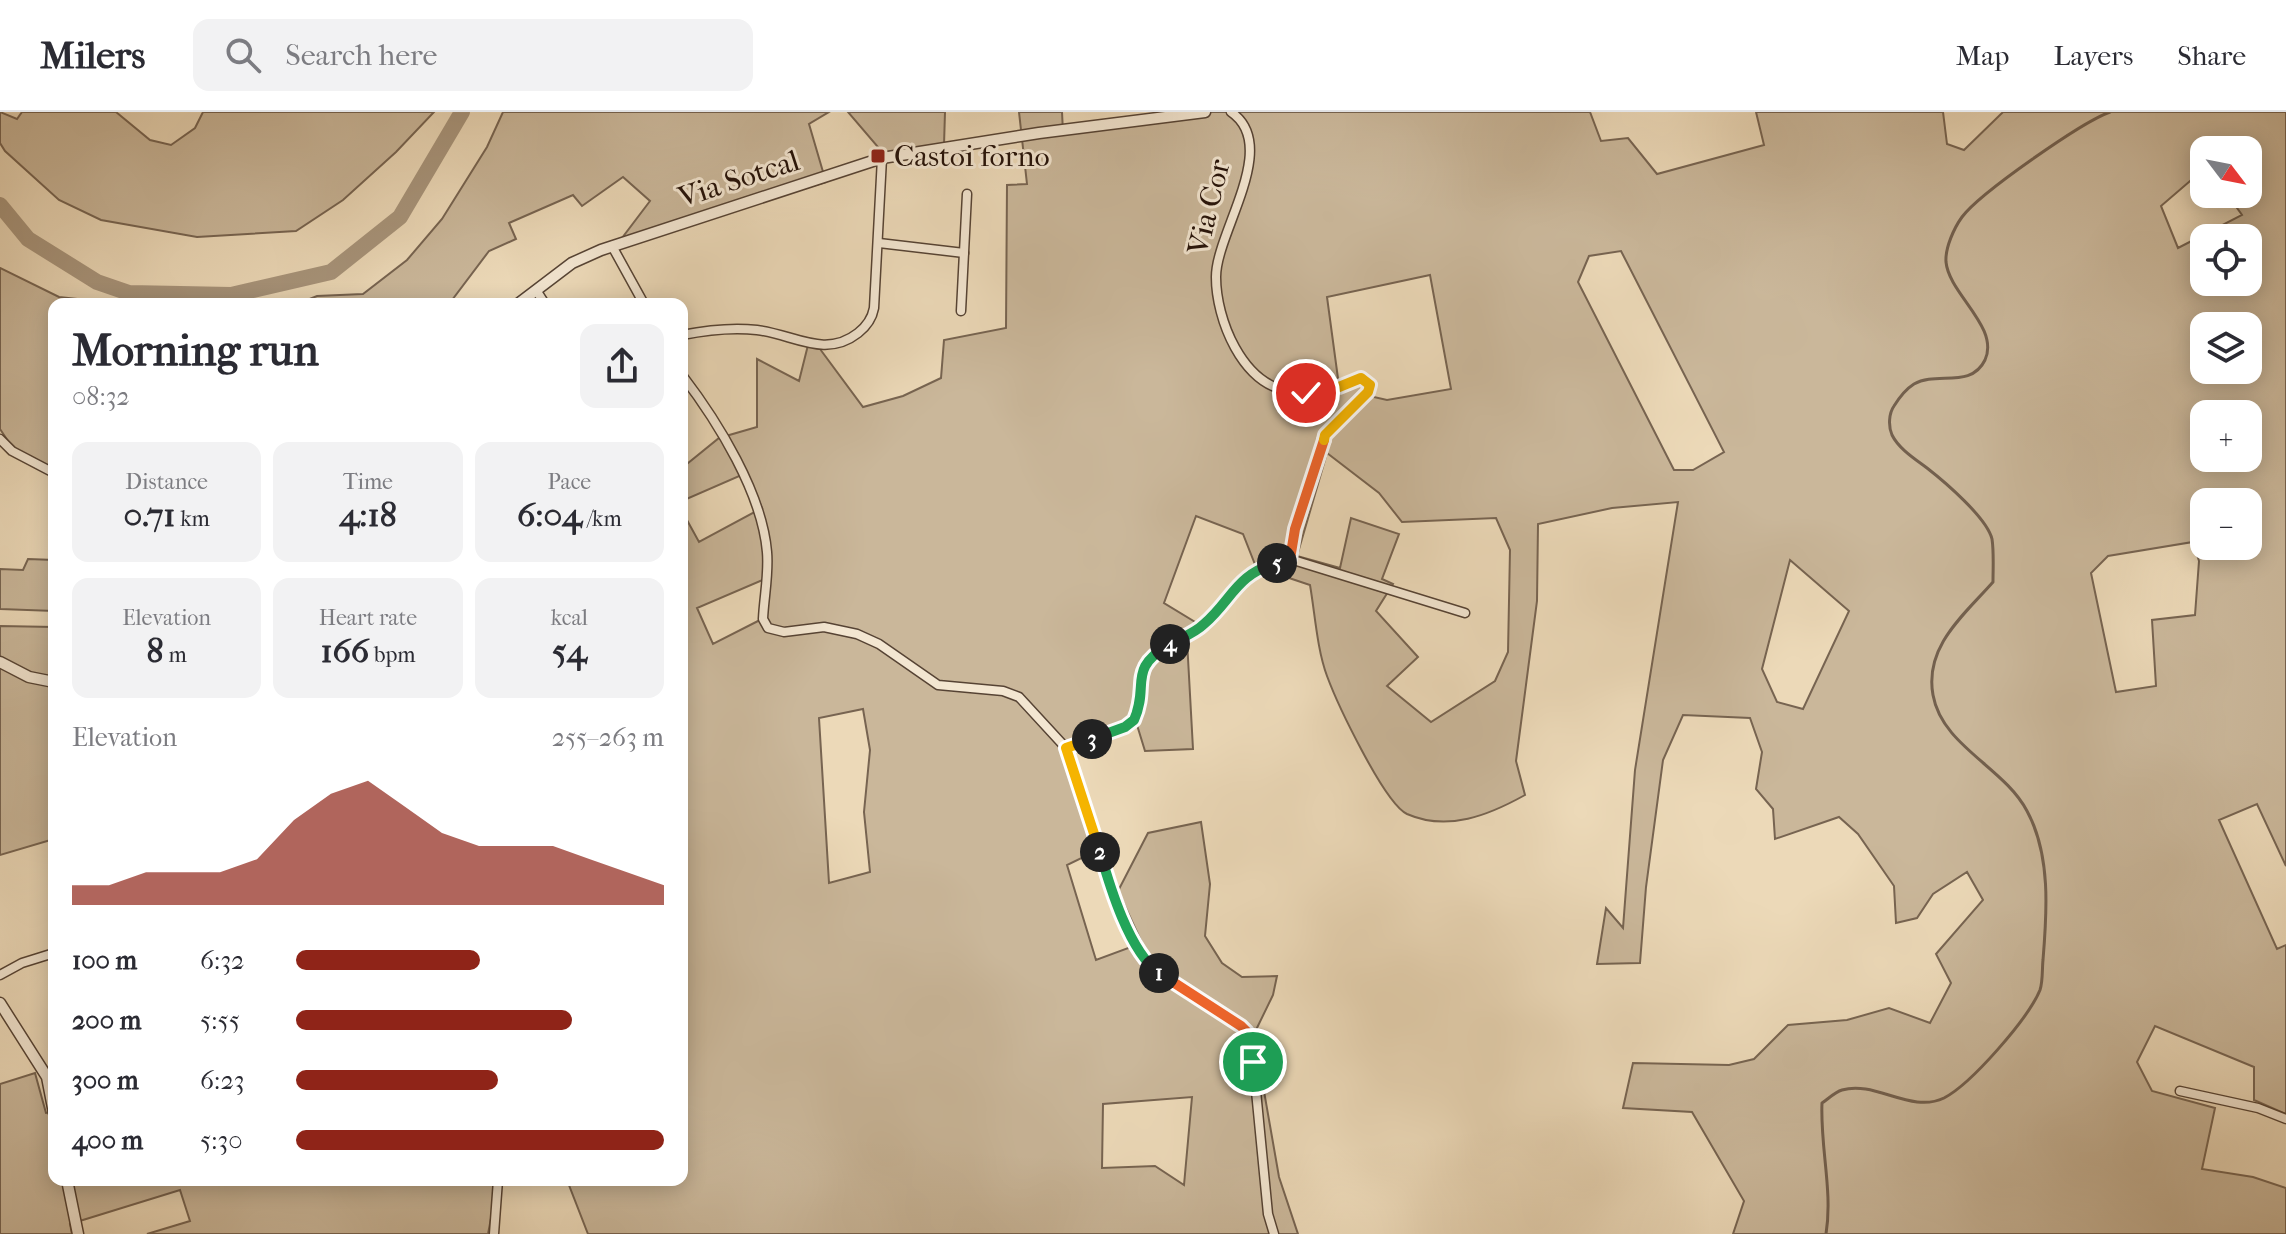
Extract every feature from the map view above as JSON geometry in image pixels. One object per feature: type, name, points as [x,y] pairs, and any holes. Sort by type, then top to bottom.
[{"type":"street","name":"Via Sotcal","points":[[526,298],[572,263],[612,246],[882,158],[1039,133],[1205,112]]},
{"type":"street","name":"Via Cor","points":[[1231,112],[1244,123],[1249,141],[1245,186],[1216,276],[1230,339],[1254,372],[1286,391],[1321,391],[1361,378],[1370,385],[1368,392],[1325,435],[1295,529],[1290,559]]},
{"type":"street","points":[[688,334],[718,329],[752,329],[821,346],[842,343],[863,329],[874,313],[882,158]]},
{"type":"street","points":[[961,311],[967,194]]},
{"type":"street","points":[[879,243],[964,253]]},
{"type":"street","points":[[612,246],[641,298]]},
{"type":"street","points":[[536,290],[541,298]]},
{"type":"street","points":[[688,384],[720,431],[758,508],[767,552],[763,619],[768,628],[784,632],[824,627],[857,634],[879,644],[938,685],[1012,693],[1035,713],[1066,748],[1112,893],[1146,962],[1189,995],[1247,1032],[1252,1050],[1266,1202],[1274,1234]]},
{"type":"street","points":[[0,439],[12,451],[48,470]]},
{"type":"street","points":[[1066,748],[1130,725],[1137,715],[1142,673],[1152,656],[1204,624],[1233,589],[1265,566],[1290,559],[1465,613]]},
{"type":"street","points":[[0,662],[29,677],[48,681]]},
{"type":"street","points":[[0,975],[22,963],[48,955]]},
{"type":"street","points":[[0,1004],[48,1082]]},
{"type":"street","points":[[2180,1091],[2258,1108],[2286,1119]]},
{"type":"street","points":[[68,1186],[78,1234]]},
{"type":"street","points":[[494,1234],[498,1186]]},
{"type":"shaded area","points":[[0,112],[17,119],[22,112],[116,112],[150,140],[171,145],[195,128],[203,112],[434,112],[343,200],[296,231],[197,237],[101,220],[59,200],[5,151],[0,143]]},
{"type":"shaded area","points":[[503,112],[829,112],[809,124],[826,182],[619,242],[650,201],[623,177],[582,206],[573,195],[509,223],[516,239],[489,251],[454,298],[312,298],[363,294],[407,260],[442,219],[487,147]]},
{"type":"shaded area","points":[[848,112],[945,112],[944,145],[883,153]]},
{"type":"shaded area","points":[[1019,112],[1062,112],[1063,132],[1212,112],[1590,112],[1601,141],[1628,138],[1657,174],[1764,145],[1756,112],[1943,112],[1947,144],[1964,150],[2003,112],[2286,112],[2286,866],[2257,804],[2219,820],[2277,949],[2286,945],[2286,1114],[2254,1100],[2254,1067],[2155,1026],[2137,1062],[2152,1091],[2215,1108],[2202,1169],[2253,1177],[2286,1188],[2286,1234],[1733,1234],[1744,1201],[1692,1112],[1623,1108],[1633,1063],[1729,1065],[1754,1059],[1788,1025],[1847,1020],[1889,1008],[1930,1023],[1951,983],[1936,954],[1983,900],[1967,872],[1933,894],[1917,918],[1896,923],[1894,886],[1858,834],[1839,817],[1775,839],[1773,809],[1756,789],[1762,752],[1750,718],[1683,715],[1663,760],[1646,887],[1640,963],[1597,964],[1606,908],[1623,928],[1635,770],[1678,502],[1612,508],[1538,524],[1537,601],[1516,761],[1525,795],[1483,815],[1438,821],[1407,814],[1397,806],[1362,751],[1327,676],[1310,585],[1256,567],[1243,534],[1196,516],[1164,603],[1205,628],[1187,640],[1193,749],[1145,751],[1137,725],[1061,751],[1094,852],[1067,865],[1096,960],[1142,943],[1118,891],[1148,833],[1201,822],[1210,884],[1205,936],[1222,963],[1242,977],[1277,976],[1273,995],[1254,1034],[1279,1177],[1298,1234],[588,1234],[569,1186],[688,1186],[688,522],[699,542],[762,508],[746,473],[688,498],[688,463],[719,438],[757,427],[757,359],[799,381],[808,345],[820,349],[863,407],[903,396],[941,378],[944,340],[1006,328],[1007,185],[1027,184]],"holes":[[[2190,136],[2262,136],[2262,208],[2237,208],[2242,215],[2225,224],[2262,224],[2262,296],[2190,296],[2190,242],[2178,248],[2161,206],[2190,181]],[[1621,251],[1724,452],[1693,470],[1674,470],[1578,282],[1589,256]],[[1430,275],[1451,389],[1387,400],[1365,395],[1367,380],[1339,386],[1327,297]],[[1327,453],[1379,493],[1402,522],[1496,518],[1510,550],[1508,652],[1495,681],[1431,722],[1387,686],[1418,657],[1376,611],[1393,584],[1382,579],[1399,534],[1351,518],[1340,568],[1297,556]],[[2190,488],[2262,488],[2262,560],[2199,560],[2195,615],[2152,620],[2156,686],[2116,692],[2091,573],[2108,556],[2190,542]],[[1790,560],[1849,611],[1803,709],[1777,702],[1762,669]],[[765,579],[760,620],[713,644],[697,608]],[[863,709],[870,750],[864,812],[870,872],[829,883],[819,718]],[[1192,1097],[1184,1185],[1155,1166],[1102,1168],[1103,1104]]]},
{"type":"shaded area","points":[[0,268],[59,297],[68,298],[48,298],[48,467],[12,447],[0,429]]},
{"type":"shaded area","points":[[28,559],[48,560],[48,611],[0,609],[0,569],[23,570]]},
{"type":"shaded area","points":[[0,626],[48,627],[48,841],[0,855]]},
{"type":"shaded area","points":[[35,1073],[48,1113],[48,1186],[497,1186],[488,1234],[147,1234],[190,1221],[180,1190],[70,1224],[72,1234],[0,1234],[0,1084]]},
{"type":"waterway","points":[[0,205],[28,239],[97,282],[129,293],[231,295],[331,272],[400,217],[462,112]]},
{"type":"waterway","points":[[1826,1234],[1828,1202],[1822,1103],[1839,1091],[1855,1088],[1919,1102],[1944,1098],[1969,1079],[1998,1050],[2040,990],[2046,884],[2035,828],[2017,795],[1948,728],[1933,695],[1932,677],[1941,646],[1959,619],[1993,582],[1992,539],[1989,530],[1964,501],[1899,445],[1892,435],[1890,420],[1896,403],[1914,384],[1971,374],[1985,360],[1988,348],[1986,335],[1955,286],[1946,262],[1951,238],[1962,217],[2032,159],[2110,112]]},
{"type":"place","name":"Castoi forno","points":[[878,156]]},
{"type":"route","points":[[1253,1062],[1247,1032],[1241,1026],[1189,995],[1146,962],[1112,893],[1066,748],[1130,725],[1137,715],[1146,662],[1204,624],[1249,575],[1265,566],[1290,559],[1295,529],[1325,435],[1368,392],[1370,385],[1361,378],[1339,387],[1306,393]]}]
